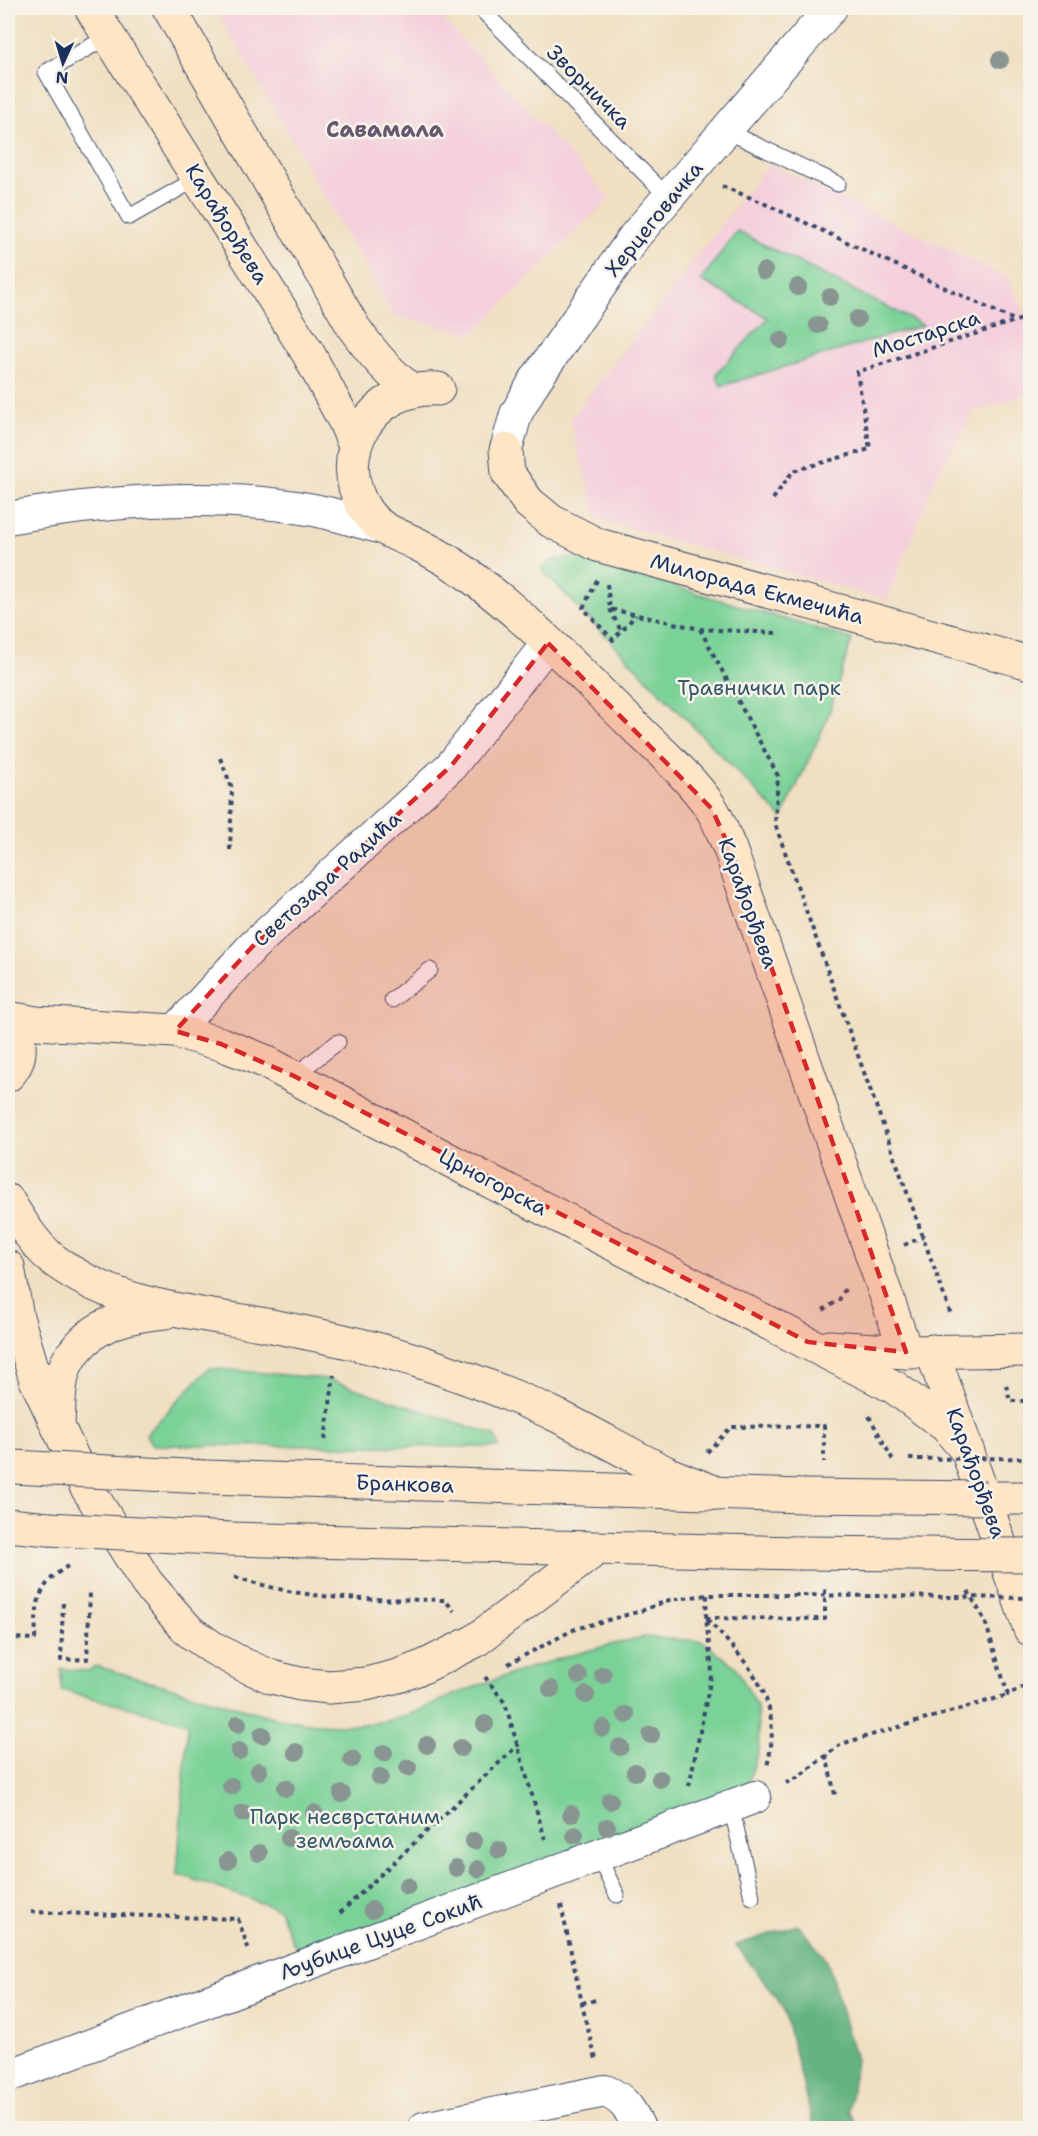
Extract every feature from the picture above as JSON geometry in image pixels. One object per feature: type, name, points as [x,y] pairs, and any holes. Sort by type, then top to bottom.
[{"type":"main road","name":"Карађорђева","points":[[91,8],[308,353],[355,446]]},
{"type":"main road","points":[[170,8],[354,328],[382,364],[398,380],[426,390],[402,394],[382,405],[363,427],[355,446],[352,469],[356,491],[367,512],[383,528]]},
{"type":"main road","name":"Милорада Екмечића","points":[[507,461],[528,502],[551,521],[598,545],[1030,663]]},
{"type":"main road","name":"Карађорђева","points":[[383,528],[444,558],[473,578],[548,643],[680,772],[711,808],[730,849],[919,1351],[968,1452],[1030,1629]]},
{"type":"main road","points":[[8,1019],[66,1025],[175,1031]]},
{"type":"main road","points":[[8,1019],[19,1038],[13,1066]]},
{"type":"main road","points":[[13,1066],[37,1039],[66,1025]]},
{"type":"main road","name":"Црногорска","points":[[175,1031],[221,1044],[294,1076],[472,1172],[894,1387],[946,1426],[968,1452]]},
{"type":"main road","points":[[8,1201],[39,1246],[55,1261],[112,1293],[176,1311],[263,1325],[431,1365],[558,1416],[670,1474],[719,1494]]},
{"type":"main road","points":[[8,1267],[17,1317],[36,1380],[86,1486],[147,1583],[189,1631],[242,1664],[272,1677],[300,1684],[329,1687],[366,1684],[398,1676],[425,1666],[475,1641],[596,1549]]},
{"type":"main road","points":[[57,1427],[59,1395],[66,1363],[80,1344],[97,1329],[118,1320],[136,1315],[176,1311]]},
{"type":"main road","name":"Црногорска","points":[[808,1342],[832,1347],[919,1351]]},
{"type":"main road","points":[[919,1351],[1030,1350]]},
{"type":"main road","name":"Бранкова","points":[[10,1467],[205,1477],[719,1494],[1030,1498]]},
{"type":"main road","points":[[8,1525],[49,1530],[229,1539],[596,1549],[1030,1555]]},
{"type":"street","name":"Херцеговачка","points":[[507,461],[516,414],[534,382],[634,237],[831,8]]},
{"type":"street","points":[[8,518],[59,509],[117,503],[185,500],[240,501],[309,509],[383,528]]},
{"type":"street","name":"Светозара Радића","points":[[175,1031],[253,946],[458,771],[548,643]]},
{"type":"street","name":"Љубице Цуце Сокић","points":[[8,2076],[743,1802]]},
{"type":"street","points":[[444,2126],[605,2091],[623,2101],[634,2116],[639,2128]]},
{"type":"lane","name":"Зворничка","points":[[480,8],[668,197]]},
{"type":"lane","points":[[109,36],[46,72],[129,217],[198,178]]},
{"type":"lane","points":[[727,130],[838,184]]},
{"type":"lane","points":[[392,1000],[430,970]]},
{"type":"lane","points":[[294,1076],[338,1042]]},
{"type":"lane","points":[[743,1802],[752,1897]]},
{"type":"lane","points":[[598,1856],[617,1894]]},
{"type":"path","name":"Мостарска","points":[[689,173],[761,202],[1016,321]]},
{"type":"path","name":"Мостарска","points":[[773,499],[793,471],[870,449],[857,372],[1030,316]]},
{"type":"path","points":[[599,576],[583,608],[613,640],[637,615]]},
{"type":"path","points":[[606,577],[610,609],[621,631]]},
{"type":"path","points":[[610,609],[700,629],[782,633]]},
{"type":"path","points":[[700,629],[777,776],[775,824],[952,1318]]},
{"type":"path","points":[[220,758],[232,788],[230,850]]},
{"type":"path","points":[[816,1311],[832,1306],[839,1300],[846,1283]]},
{"type":"path","points":[[325,1440],[334,1370]]},
{"type":"path","points":[[707,1453],[731,1427],[824,1426],[825,1470]]},
{"type":"path","points":[[889,1459],[1030,1458]]},
{"type":"path","points":[[818,1459],[829,1459]]},
{"type":"path","points":[[8,1638],[35,1639],[38,1598],[50,1579],[69,1565]]},
{"type":"path","points":[[234,1577],[272,1588],[306,1594],[445,1600],[456,1614]]},
{"type":"path","points":[[706,1618],[825,1619],[825,1584]]},
{"type":"path","points":[[63,1603],[62,1660],[87,1659],[90,1593]]},
{"type":"path","points":[[681,1825],[712,1672],[706,1618],[707,1595]]},
{"type":"path","points":[[506,1665],[576,1629],[641,1611],[669,1600],[707,1595],[1030,1598]]},
{"type":"path","points":[[706,1618],[747,1663],[759,1682],[769,1705],[772,1728],[770,1754],[765,1775],[743,1802]]},
{"type":"path","points":[[485,1676],[505,1703],[519,1744],[555,1872],[586,2022]]},
{"type":"path","points":[[797,1778],[841,1744],[1008,1695]]},
{"type":"path","points":[[340,1913],[519,1744]]},
{"type":"path","points":[[826,1755],[835,1795]]},
{"type":"path","points":[[32,1912],[238,1919],[260,1982]]},
{"type":"path","points":[[582,2003],[596,2000]]},
{"type":"highlighted area","points":[[548,643],[712,809],[730,849],[906,1352],[808,1342],[294,1076],[221,1044],[175,1031],[253,946],[451,766]]},
{"type":"shaded area","points":[[215,8],[433,8],[610,198],[473,334],[394,316]]},
{"type":"shaded area","points":[[769,164],[1007,277],[1030,322],[1030,393],[974,412],[937,475],[887,600],[597,519],[570,420]]},
{"type":"green space","points":[[737,231],[923,325],[721,386],[716,374],[768,318],[701,280]]},
{"type":"green space","name":"Травнички парк","points":[[578,558],[852,639],[826,722],[782,818],[541,569],[555,559]]},
{"type":"green space","points":[[209,1368],[327,1379],[495,1435],[499,1447],[152,1445],[146,1434]]},
{"type":"green space","name":"Парк несврстаним земљама","points":[[643,1637],[702,1641],[736,1667],[757,1706],[759,1748],[747,1788],[307,1954],[293,1943],[279,1909],[177,1874],[188,1723],[61,1690],[61,1669],[88,1671],[96,1666],[276,1718],[319,1724],[376,1723],[416,1712],[458,1693],[527,1669]]},
{"type":"green space","points":[[798,1925],[827,1960],[856,2060],[849,2111],[859,2128],[814,2128],[783,2007],[736,1945]]},
{"type":"district","name":"Савамала","points":[[385,129]]}]
